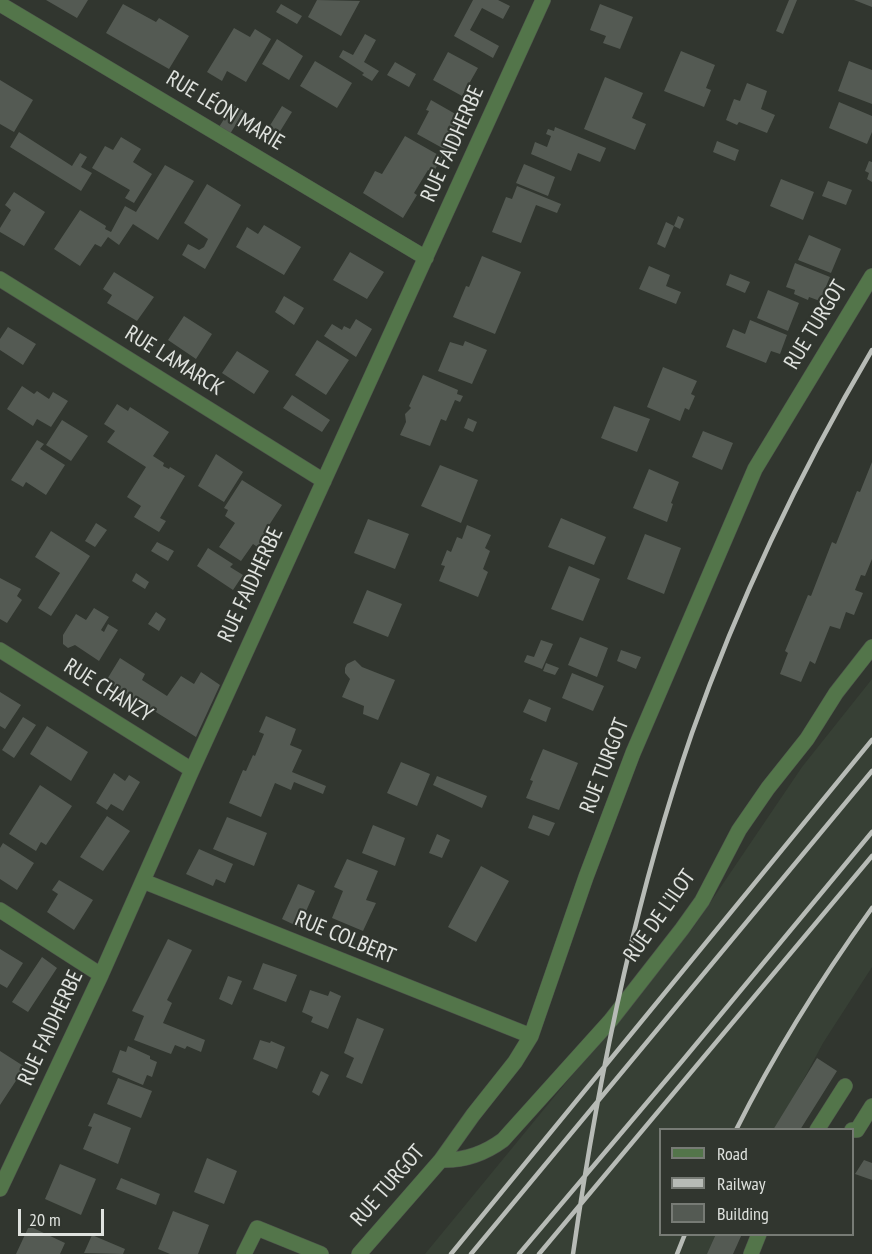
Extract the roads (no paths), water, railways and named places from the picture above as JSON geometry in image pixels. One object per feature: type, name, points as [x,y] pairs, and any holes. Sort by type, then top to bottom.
[{"type":"street","name":"RUE FAIDHERBE","points":[[0,1189],[5,1163],[102,975],[192,770],[543,0]]},
{"type":"street","name":"RUE LÉON MARIE","points":[[0,4],[426,258]]},
{"type":"street","name":"RUE TURGOT","points":[[359,1254],[441,1160],[473,1114],[515,1062],[531,1036],[586,877],[633,753],[755,469],[872,276]]},
{"type":"street","name":"RUE LAMARCK","points":[[2,286],[324,481]]},
{"type":"street","name":"RUE DE L'ILOT","points":[[441,1160],[459,1161],[490,1150],[504,1140],[611,1020],[702,901],[739,830],[768,788],[807,739],[836,693],[872,647]]},
{"type":"street","name":"RUE CHANZY","points":[[0,650],[192,770]]},
{"type":"street","name":"RUE COLBERT","points":[[143,881],[531,1036]]},
{"type":"street","points":[[0,910],[102,975]]},
{"type":"street","points":[[819,1128],[844,1086]]},
{"type":"street","points":[[854,1130],[857,1130],[872,1106]]},
{"type":"street","points":[[244,1254],[257,1228],[321,1254]]},
{"type":"street","points":[[751,1254],[758,1236]]},
{"type":"railway","points":[[573,1254],[594,1122],[620,990],[635,925],[671,796],[710,683],[773,537],[820,443],[872,350]]},
{"type":"railway","points":[[451,1254],[872,740]]},
{"type":"railway","points":[[471,1254],[872,771]]},
{"type":"railway","points":[[519,1254],[872,832]]},
{"type":"railway","points":[[539,1254],[872,856]]},
{"type":"railway","points":[[737,1128],[800,1016],[872,908]]},
{"type":"railway","points":[[677,1254],[684,1236]]}]
